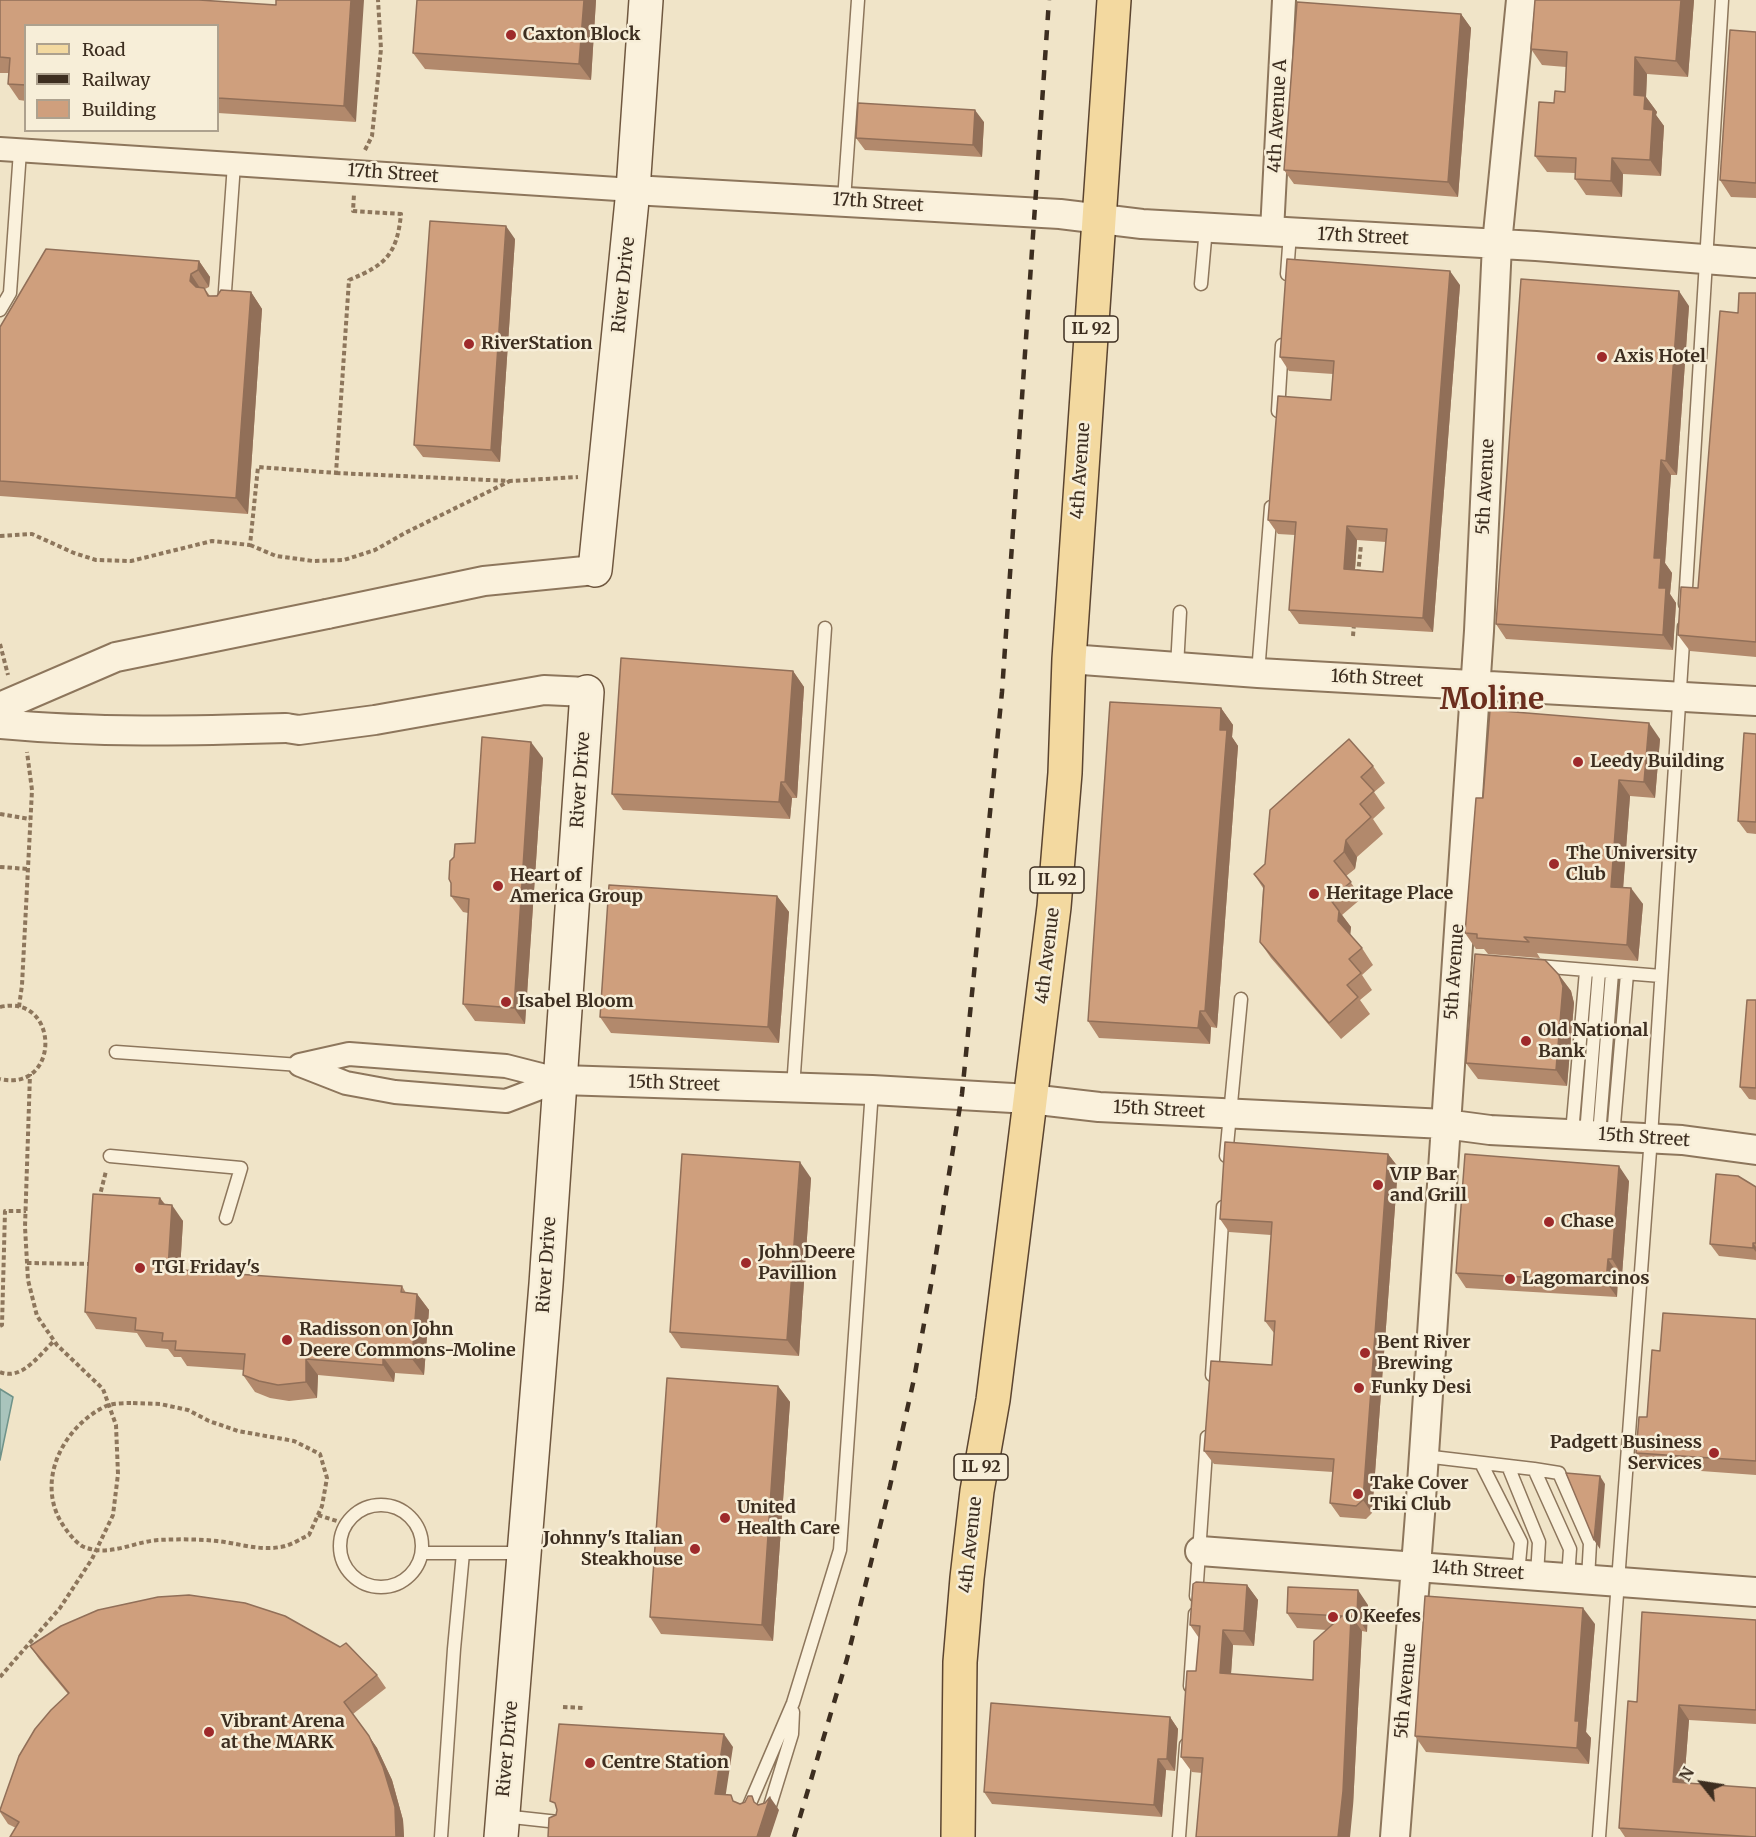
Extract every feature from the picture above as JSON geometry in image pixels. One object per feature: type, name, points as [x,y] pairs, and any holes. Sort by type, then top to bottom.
[{"type":"main road","name":"River Drive","points":[[595,570],[633,190],[646,0]]},
{"type":"main road","name":"4th Avenue","points":[[958,1837],[960,1662],[967,1578],[977,1491],[993,1400],[1054,907],[1065,773],[1069,659],[1114,0]]},
{"type":"main road","name":"River Drive","points":[[502,1826],[561,1080],[587,692]]},
{"type":"street","name":"4th Avenue A","points":[[1281,232],[1284,0]]},
{"type":"street","name":"5th Avenue","points":[[1395,1837],[1424,1456],[1445,1124],[1462,960],[1497,244],[1521,0]]},
{"type":"street","name":"17th Street","points":[[10,150],[633,190],[844,200],[1060,214],[1098,220],[1206,228],[1497,244],[1756,263]]},
{"type":"street","points":[[0,707],[116,657],[484,581],[595,570]]},
{"type":"street","name":"16th Street","points":[[1069,659],[1258,673],[1756,701]]},
{"type":"street","points":[[0,724],[75,730],[286,728],[299,730],[375,720],[544,690],[587,692]]},
{"type":"street","name":"15th Street","points":[[300,1065],[349,1054],[506,1066],[561,1080],[872,1090],[1030,1100],[1099,1107],[1445,1124],[1490,1130],[1651,1137],[1756,1150]]},
{"type":"street","name":"15th Street","points":[[300,1065],[346,1083],[395,1092],[506,1101],[561,1080]]},
{"type":"street","name":"14th Street","points":[[1200,1551],[1756,1592]]},
{"type":"lane","points":[[844,200],[858,0]]},
{"type":"lane","points":[[1599,1837],[1651,1137],[1722,0]]},
{"type":"lane","points":[[0,310],[9,293],[10,150]]},
{"type":"lane","points":[[209,295],[225,301],[234,164]]},
{"type":"lane","points":[[1201,284],[1206,228]]},
{"type":"lane","points":[[1281,232],[1286,291]]},
{"type":"lane","points":[[1277,420],[1284,397],[1283,338]]},
{"type":"lane","points":[[1258,673],[1272,490]]},
{"type":"lane","points":[[1178,667],[1180,612]]},
{"type":"lane","points":[[793,1088],[825,628]]},
{"type":"lane","points":[[1527,966],[1661,976]]},
{"type":"lane","points":[[1586,970],[1592,1135]]},
{"type":"lane","points":[[1592,1135],[1599,972]]},
{"type":"lane","points":[[1592,1135],[1612,973]]},
{"type":"lane","points":[[1592,1135],[1627,974]]},
{"type":"lane","points":[[1226,1166],[1241,999]]},
{"type":"lane","points":[[116,1052],[300,1065]]},
{"type":"lane","points":[[748,1808],[793,1703],[840,1550],[872,1090]]},
{"type":"lane","points":[[110,1156],[241,1168],[226,1218]]},
{"type":"lane","points":[[1211,1384],[1223,1199]]},
{"type":"lane","points":[[1189,1699],[1209,1419]]},
{"type":"lane","points":[[1424,1456],[1559,1473],[1590,1543],[1578,1578]]},
{"type":"lane","points":[[1481,1462],[1521,1542],[1528,1574]]},
{"type":"lane","points":[[1508,1466],[1539,1542],[1528,1574]]},
{"type":"lane","points":[[1534,1469],[1570,1549],[1578,1578]]},
{"type":"lane","points":[[383,1505],[401,1510],[412,1519],[419,1531],[422,1553],[417,1566],[408,1577],[396,1585],[375,1587],[361,1583],[350,1574],[342,1561],[339,1545],[346,1524],[356,1513],[368,1506],[383,1505]]},
{"type":"lane","points":[[422,1553],[524,1553]]},
{"type":"lane","points":[[441,1837],[463,1553]]},
{"type":"lane","points":[[769,1809],[792,1734],[793,1703]]},
{"type":"lane","points":[[1179,1837],[1187,1733]]},
{"type":"lane","points":[[502,1826],[558,1822]]},
{"type":"path","points":[[336,473],[349,280],[384,262],[399,237],[401,214],[353,211],[354,172],[372,136],[381,49],[378,0]]},
{"type":"path","points":[[250,545],[258,467],[510,481],[605,476]]},
{"type":"path","points":[[0,536],[32,534],[74,554],[96,560],[131,561],[212,541],[250,545],[276,556],[313,561],[344,560],[375,550],[510,481]]},
{"type":"path","points":[[1358,579],[1361,545]]},
{"type":"path","points":[[1353,636],[1355,614]]},
{"type":"path","points":[[0,644],[9,677]]},
{"type":"path","points":[[19,1007],[32,790],[24,741]]},
{"type":"path","points":[[0,814],[30,819]]},
{"type":"path","points":[[0,867],[28,869]]},
{"type":"path","points":[[0,1007],[19,1007],[30,1011],[39,1020],[46,1036],[45,1054],[39,1066],[30,1074],[19,1079],[0,1079]]},
{"type":"path","points":[[0,1677],[60,1608],[96,1550],[113,1515],[118,1474],[116,1425],[103,1389],[54,1341],[37,1316],[28,1280],[26,1210],[30,1074]]},
{"type":"path","points":[[99,1202],[110,1156]]},
{"type":"path","points":[[0,1326],[2,1325],[5,1211],[26,1210]]},
{"type":"path","points":[[27,1263],[95,1264],[96,1254]]},
{"type":"path","points":[[0,1372],[9,1375],[20,1373],[54,1341]]},
{"type":"path","points":[[160,1404],[188,1410],[209,1421],[238,1431],[294,1441],[320,1454],[327,1478],[322,1506],[309,1535],[281,1547],[256,1548],[218,1541],[156,1540],[126,1548],[96,1550],[81,1545],[66,1530],[54,1509],[52,1481],[56,1460],[64,1441],[82,1421],[108,1405],[160,1404]]},
{"type":"path","points":[[318,1515],[346,1524]]},
{"type":"path","points":[[563,1707],[584,1708]]},
{"type":"water","points":[[0,1389],[13,1397],[0,1460]]},
{"type":"building","points":[[0,0],[199,0],[276,5],[276,0],[351,0],[344,106],[219,98],[219,24],[24,24],[24,85],[8,84],[10,58],[0,57]]},
{"type":"building","name":"Caxton Block","points":[[417,0],[584,0],[579,64],[413,53]]},
{"type":"building","points":[[1535,0],[1681,0],[1676,61],[1635,57],[1634,95],[1645,96],[1644,109],[1653,110],[1650,160],[1612,158],[1611,181],[1575,179],[1576,158],[1535,156],[1539,102],[1554,103],[1555,91],[1565,92],[1567,52],[1531,49]]},
{"type":"building","points":[[1297,2],[1461,14],[1448,182],[1284,170]]},
{"type":"building","points":[[1730,30],[1756,32],[1756,183],[1720,180]]},
{"type":"building","points":[[858,103],[975,110],[973,145],[856,138]]},
{"type":"building","name":"RiverStation","points":[[430,221],[506,226],[491,450],[414,445]]},
{"type":"building","points":[[46,249],[199,261],[198,270],[191,274],[190,281],[196,287],[204,288],[208,296],[217,296],[221,290],[251,292],[236,498],[0,481],[0,327]]},
{"type":"building","points":[[1287,259],[1450,271],[1423,618],[1289,610],[1296,522],[1268,520],[1278,396],[1331,400],[1334,361],[1280,357]],"holes":[[[1347,526],[1387,529],[1383,572],[1344,569]]]},
{"type":"building","points":[[1521,279],[1679,291],[1666,461],[1661,460],[1654,558],[1661,558],[1659,588],[1666,588],[1663,635],[1496,624]]},
{"type":"building","points":[[1739,293],[1756,293],[1756,642],[1678,635],[1681,587],[1698,588],[1720,311],[1738,313]]},
{"type":"building","points":[[621,658],[793,671],[785,782],[781,782],[779,802],[612,794]]},
{"type":"building","points":[[1110,702],[1221,708],[1220,730],[1227,730],[1205,1011],[1200,1011],[1198,1028],[1088,1021]]},
{"type":"building","points":[[1490,710],[1649,723],[1644,782],[1619,780],[1611,887],[1631,888],[1627,945],[1524,937],[1529,942],[1477,938],[1477,934],[1465,933],[1476,798],[1483,798]]},
{"type":"building","points":[[1744,733],[1756,734],[1756,822],[1738,821]]},
{"type":"building","name":"Heart of America Group","points":[[482,737],[531,742],[514,1008],[463,1004],[469,899],[451,896],[450,861],[454,857],[455,844],[475,843]]},
{"type":"building","name":"Heritage Place","points":[[1349,739],[1373,766],[1361,777],[1374,791],[1360,804],[1371,817],[1346,840],[1344,852],[1334,861],[1351,882],[1330,899],[1339,911],[1338,921],[1362,948],[1349,959],[1361,973],[1347,985],[1358,997],[1329,1023],[1260,942],[1264,886],[1254,874],[1265,864],[1270,810]]},
{"type":"building","points":[[609,885],[777,896],[768,1027],[600,1017]]},
{"type":"building","name":"Old National Bank","points":[[1475,954],[1545,960],[1559,975],[1563,986],[1556,1070],[1466,1063]]},
{"type":"building","points":[[1747,1000],[1756,1000],[1756,1088],[1740,1087]]},
{"type":"building","points":[[1225,1142],[1388,1154],[1363,1500],[1356,1506],[1330,1503],[1334,1459],[1204,1451],[1211,1361],[1272,1365],[1275,1321],[1265,1321],[1272,1222],[1220,1219]]},
{"type":"building","name":"John Deere Pavillion","points":[[682,1154],[800,1162],[787,1340],[670,1332]]},
{"type":"building","name":"Chase","points":[[1465,1154],[1619,1166],[1612,1259],[1608,1259],[1606,1282],[1456,1273]]},
{"type":"building","points":[[1716,1174],[1738,1176],[1756,1187],[1756,1243],[1753,1243],[1753,1248],[1710,1244]]},
{"type":"building","points":[[93,1194],[160,1198],[159,1204],[172,1205],[168,1269],[402,1286],[401,1292],[417,1294],[412,1359],[383,1357],[383,1365],[306,1359],[306,1382],[278,1385],[243,1375],[245,1354],[175,1350],[176,1341],[162,1341],[163,1333],[135,1330],[136,1318],[85,1312]]},
{"type":"building","points":[[1663,1313],[1756,1319],[1756,1461],[1636,1453],[1639,1417],[1647,1417],[1652,1350],[1660,1351]]},
{"type":"building","name":"United Health Care","points":[[667,1378],[778,1386],[762,1625],[650,1617]]},
{"type":"building","points":[[1566,1473],[1600,1476],[1594,1540]]},
{"type":"building","points":[[1196,1582],[1247,1585],[1244,1631],[1223,1630],[1220,1673],[1313,1680],[1314,1641],[1342,1616],[1287,1613],[1288,1587],[1358,1590],[1357,1616],[1351,1616],[1343,1791],[1338,1837],[1196,1837],[1203,1758],[1181,1757],[1187,1671],[1196,1671],[1200,1626],[1190,1625],[1193,1584]]},
{"type":"building","name":"Vibrant Arena at the MARK","points":[[189,1595],[245,1603],[285,1616],[340,1647],[346,1643],[377,1675],[344,1702],[369,1736],[383,1767],[395,1807],[396,1837],[10,1837],[19,1822],[0,1810],[19,1756],[35,1729],[69,1693],[30,1646],[61,1626],[98,1610],[158,1597]]},
{"type":"building","points":[[1425,1596],[1583,1608],[1575,1721],[1579,1721],[1577,1748],[1415,1736]]},
{"type":"building","points":[[1642,1612],[1756,1620],[1756,1710],[1679,1705],[1673,1782],[1756,1788],[1756,1837],[1619,1828],[1628,1701],[1637,1702]]},
{"type":"building","points":[[991,1703],[1170,1717],[1167,1759],[1158,1759],[1154,1805],[984,1792]]},
{"type":"building","points":[[559,1724],[724,1734],[715,1794],[731,1795],[733,1801],[740,1804],[745,1802],[748,1796],[752,1796],[758,1805],[765,1803],[770,1797],[757,1837],[548,1837],[549,1818],[556,1815],[557,1810],[555,1803],[550,1801]]},
{"type":"railway","points":[[794,1837],[847,1659],[890,1486],[914,1379],[962,1094],[1002,692],[1049,0]]},
{"type":"place","name":"Caxton Block","points":[[511,35]]},
{"type":"place","name":"RiverStation","points":[[469,344]]},
{"type":"place","name":"Axis Hotel","points":[[1602,357]]},
{"type":"place","name":"Leedy Building","points":[[1578,762]]},
{"type":"place","name":"The University Club","points":[[1554,864]]},
{"type":"place","name":"Heart of America Group","points":[[498,886]]},
{"type":"place","name":"Heritage Place","points":[[1314,894]]},
{"type":"place","name":"Isabel Bloom","points":[[506,1002]]},
{"type":"place","name":"Old National Bank","points":[[1526,1041]]},
{"type":"place","name":"VIP Bar and Grill","points":[[1378,1185]]},
{"type":"place","name":"Chase","points":[[1549,1222]]},
{"type":"place","name":"John Deere Pavillion","points":[[746,1263]]},
{"type":"place","name":"TGI Friday's","points":[[140,1268]]},
{"type":"place","name":"Lagomarcinos","points":[[1510,1279]]},
{"type":"place","name":"Radisson on John Deere Commons-Moline","points":[[287,1340]]},
{"type":"place","name":"Bent River Brewing","points":[[1365,1353]]},
{"type":"place","name":"Funky Desi","points":[[1359,1388]]},
{"type":"place","name":"Padgett Business Services","points":[[1714,1453]]},
{"type":"place","name":"Take Cover Tiki Club","points":[[1358,1494]]},
{"type":"place","name":"United Health Care","points":[[725,1518]]},
{"type":"place","name":"Johnny's Italian Steakhouse","points":[[695,1549]]},
{"type":"place","name":"O Keefes","points":[[1333,1617]]},
{"type":"place","name":"Vibrant Arena at the MARK","points":[[209,1732]]},
{"type":"place","name":"Centre Station","points":[[590,1763]]},
{"type":"district","name":"Moline","points":[[1492,701]]}]
